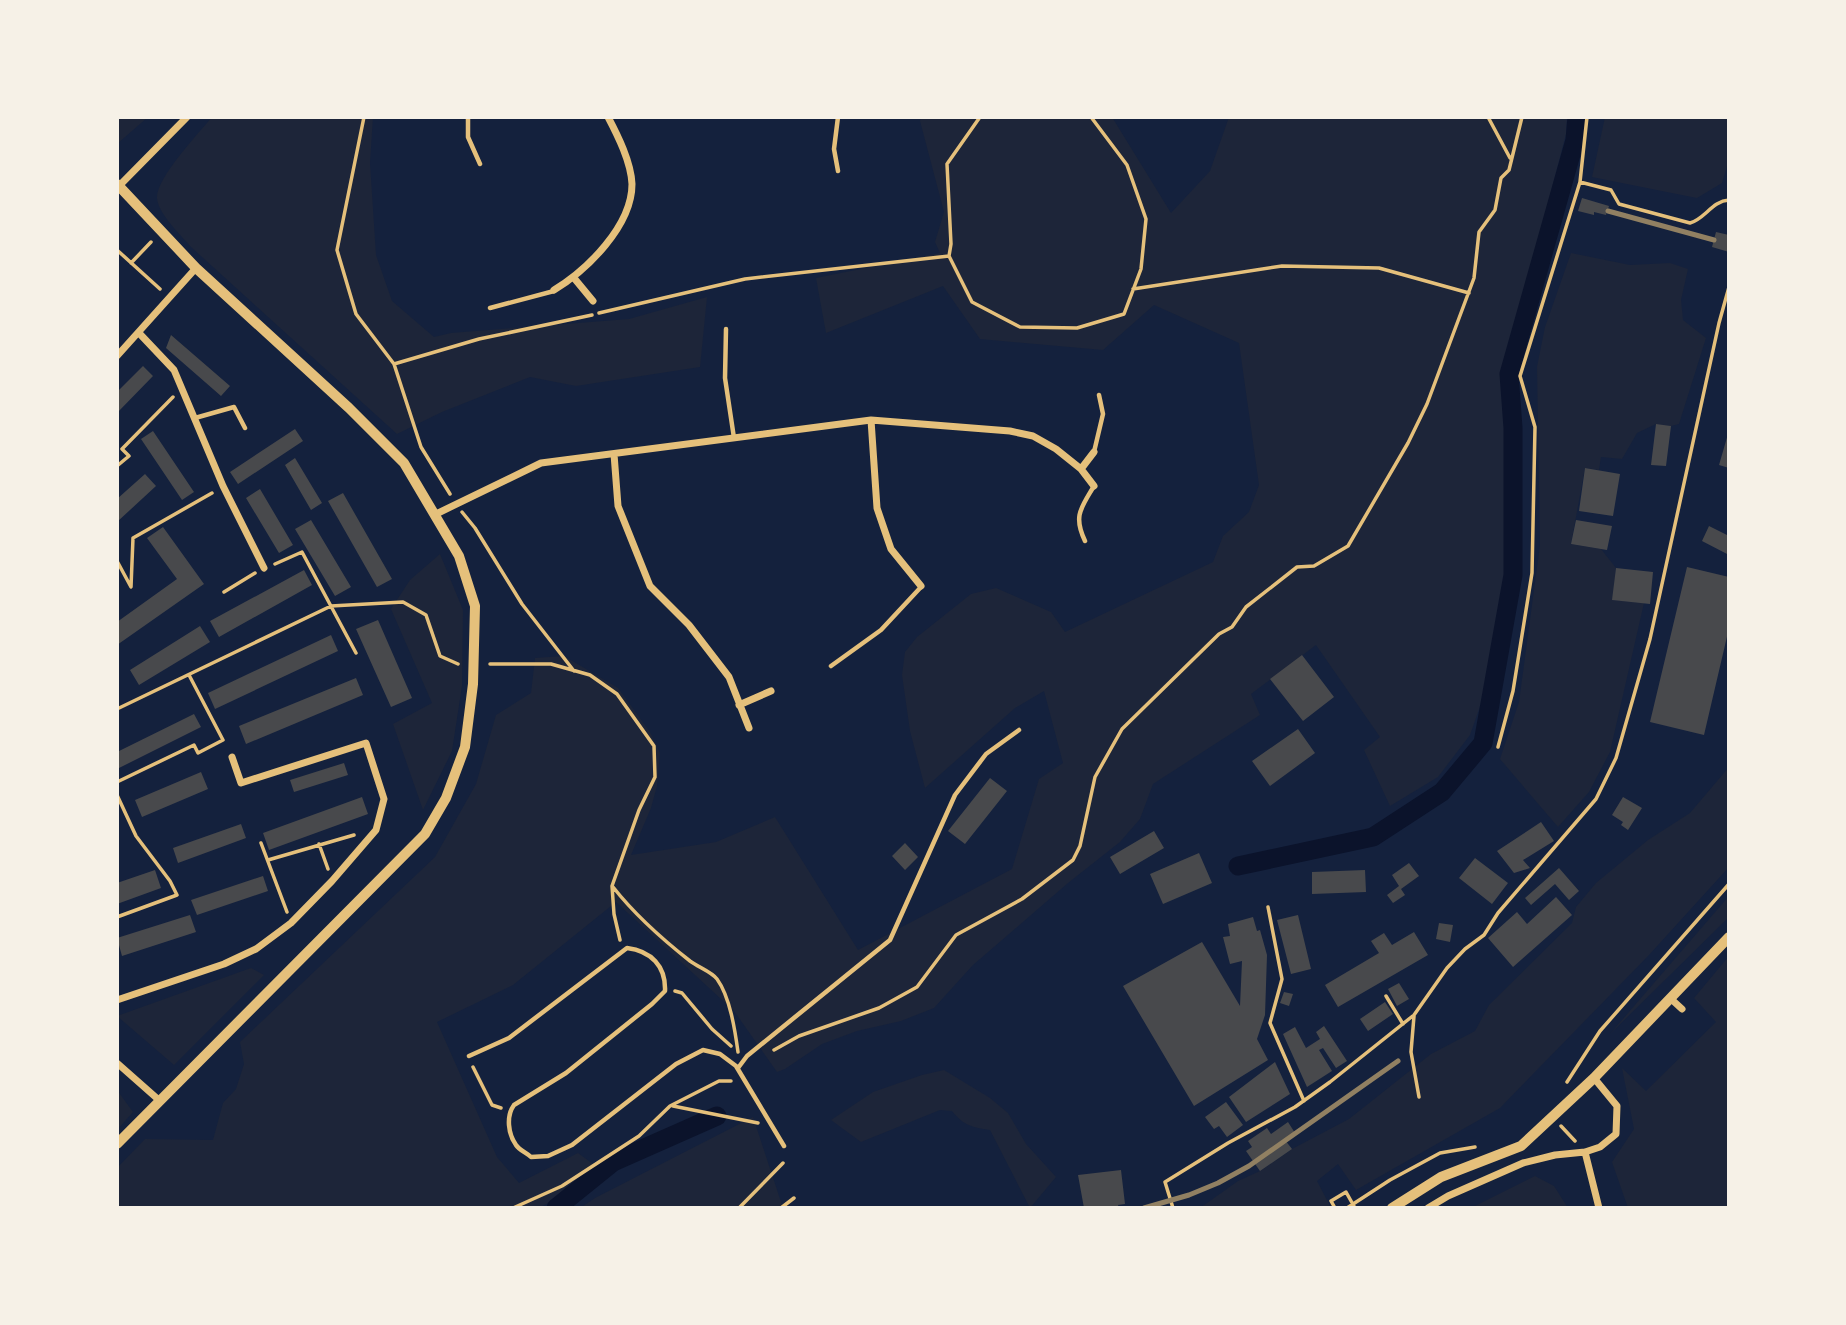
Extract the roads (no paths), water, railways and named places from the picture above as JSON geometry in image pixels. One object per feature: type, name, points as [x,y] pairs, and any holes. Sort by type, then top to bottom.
[{"type":"street","points":[[117,1144],[425,834],[446,798],[465,747],[473,684],[475,606],[459,556],[404,463],[349,408],[196,268],[118,185],[187,117]]},
{"type":"street","points":[[554,290],[574,278],[603,247],[621,223],[628,205],[632,184],[617,134],[608,117]]},
{"type":"street","points":[[117,356],[196,268]]},
{"type":"street","points":[[574,278],[593,301]]},
{"type":"street","points":[[139,333],[174,370],[223,486],[264,568]]},
{"type":"street","points":[[436,514],[541,463],[871,420],[1010,431],[1033,436],[1056,449],[1081,469],[1094,486]]},
{"type":"street","points":[[871,420],[877,508],[891,549],[921,586]]},
{"type":"street","points":[[1081,469],[1094,452]]},
{"type":"street","points":[[614,454],[618,506],[650,586],[689,625],[729,677],[749,728]]},
{"type":"street","points":[[739,705],[771,691]]},
{"type":"street","points":[[117,1000],[224,964],[256,949],[291,923],[376,830],[384,799],[366,743],[241,783],[232,757]]},
{"type":"street","points":[[1392,1208],[1441,1177],[1521,1146],[1594,1078],[1729,937]]},
{"type":"street","points":[[1670,998],[1682,1010]]},
{"type":"street","points":[[117,1063],[160,1101]]},
{"type":"street","points":[[1428,1208],[1448,1196],[1523,1163],[1600,1147],[1616,1134],[1617,1106],[1594,1078]]},
{"type":"street","points":[[1585,1152],[1599,1208]]},
{"type":"lane","points":[[468,117],[468,137],[480,164]]},
{"type":"lane","points":[[838,117],[834,149],[838,170]]},
{"type":"lane","points":[[490,308],[554,290]]},
{"type":"lane","points":[[726,329],[725,378],[734,438]]},
{"type":"lane","points":[[1094,452],[1103,415],[1099,395]]},
{"type":"lane","points":[[194,418],[234,407],[245,428]]},
{"type":"lane","points":[[1085,541],[1078,517],[1094,486]]},
{"type":"lane","points":[[831,666],[881,630],[921,586]]},
{"type":"lane","points":[[738,1068],[747,1056],[890,940],[955,795],[986,754],[1019,730]]},
{"type":"lane","points":[[470,1059],[509,1038],[627,948],[642,950],[656,961],[665,977],[665,991],[566,1073],[514,1105],[509,1111],[508,1122],[516,1145],[531,1157],[548,1156],[572,1144],[676,1064],[703,1050],[720,1054],[738,1068],[784,1146]]},
{"type":"waterway","points":[[1238,866],[1373,837],[1442,792],[1483,743],[1513,575],[1513,428],[1509,374],[1575,140],[1577,117]]},
{"type":"waterway","points":[[556,1208],[613,1162],[717,1116]]},
{"type":"railway","points":[[1608,211],[1714,240]]},
{"type":"railway","points":[[1144,1208],[1189,1195],[1249,1166],[1398,1061]]}]
